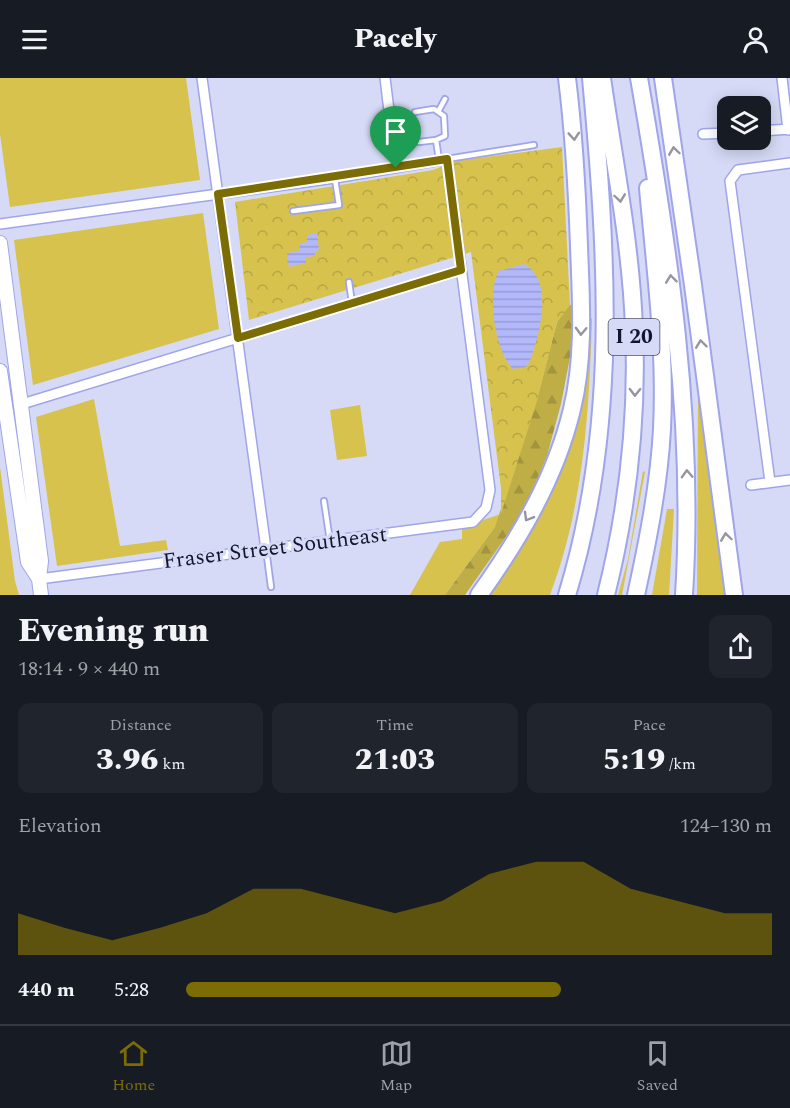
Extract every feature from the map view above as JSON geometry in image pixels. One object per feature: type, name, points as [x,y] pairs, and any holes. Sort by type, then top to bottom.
[{"type":"highway","points":[[479,595],[501,563],[534,506],[557,454],[572,409],[578,370],[581,300],[574,134],[567,78]]},
{"type":"highway","points":[[566,595],[573,578],[590,511],[602,408],[603,225],[591,78]]},
{"type":"highway","name":"I 20","points":[[602,78],[630,275],[635,369],[628,489],[606,595]]},
{"type":"highway","points":[[639,78],[664,224],[680,361],[688,498],[684,595]]},
{"type":"highway","name":"I 20","points":[[636,595],[650,533],[659,466],[663,379],[639,78]]},
{"type":"highway","points":[[663,78],[734,595]]},
{"type":"main road","points":[[0,243],[41,561],[39,579],[41,595]]},
{"type":"main road","points":[[0,372],[28,562],[39,579]]},
{"type":"street","points":[[202,78],[266,549]]},
{"type":"street","points":[[385,78],[396,168]]},
{"type":"street","points":[[771,131],[789,130],[782,78]]},
{"type":"street","points":[[703,134],[717,133]]},
{"type":"street","points":[[0,224],[335,178],[443,160],[461,270],[22,404]]},
{"type":"street","points":[[770,482],[730,181],[738,170],[790,163]]},
{"type":"street","name":"Fraser Street Southeast","points":[[39,579],[473,522],[486,508],[490,490],[461,270]]},
{"type":"street","points":[[752,485],[790,480]]},
{"type":"lane","points":[[439,110],[445,99]]},
{"type":"lane","points":[[415,112],[439,110]]},
{"type":"lane","points":[[419,142],[436,140],[445,136],[444,116],[439,110]]},
{"type":"lane","points":[[436,140],[443,160],[534,145]]},
{"type":"lane","points":[[293,211],[339,205],[335,178]]},
{"type":"lane","points":[[350,282],[352,303]]},
{"type":"lane","points":[[324,501],[330,541]]},
{"type":"lane","points":[[266,549],[271,587]]},
{"type":"green space","points":[[0,78],[186,78],[200,180],[10,207],[0,134]]},
{"type":"green space","points":[[562,147],[570,305],[557,322],[537,401],[501,514],[501,488],[471,252],[249,320],[235,202],[433,170],[456,161]]},
{"type":"green space","points":[[203,213],[219,329],[33,385],[14,240]]},
{"type":"green space","points":[[569,305],[574,305],[572,347],[561,404],[547,456],[524,511],[465,595],[445,595],[495,527],[537,399],[557,322]]},
{"type":"green space","points":[[592,318],[583,458],[570,527],[550,595],[491,595],[542,510],[558,471],[588,319]]},
{"type":"green space","points":[[698,382],[726,595],[697,595]]},
{"type":"green space","points":[[94,399],[120,546],[166,540],[168,550],[57,566],[36,417]]},
{"type":"green space","points":[[360,405],[367,456],[337,460],[330,410]]},
{"type":"green space","points":[[0,467],[15,581],[19,595],[0,595]]},
{"type":"green space","points":[[643,471],[645,472],[622,595],[618,595],[628,559]]},
{"type":"green space","points":[[667,509],[674,509],[669,595],[652,595]]},
{"type":"green space","points":[[501,514],[495,527],[445,595],[410,595],[440,542],[462,539],[462,527]]},
{"type":"water","points":[[317,233],[319,250],[315,252],[315,256],[306,257],[306,263],[289,267],[287,253],[300,251],[299,244],[307,242],[307,235]]},
{"type":"water","points":[[524,264],[534,272],[539,283],[542,310],[530,361],[526,367],[513,369],[501,349],[497,336],[493,293],[499,271]]},
{"type":"route","points":[[447,159],[461,270],[238,338],[218,194],[396,168],[447,159]]}]
